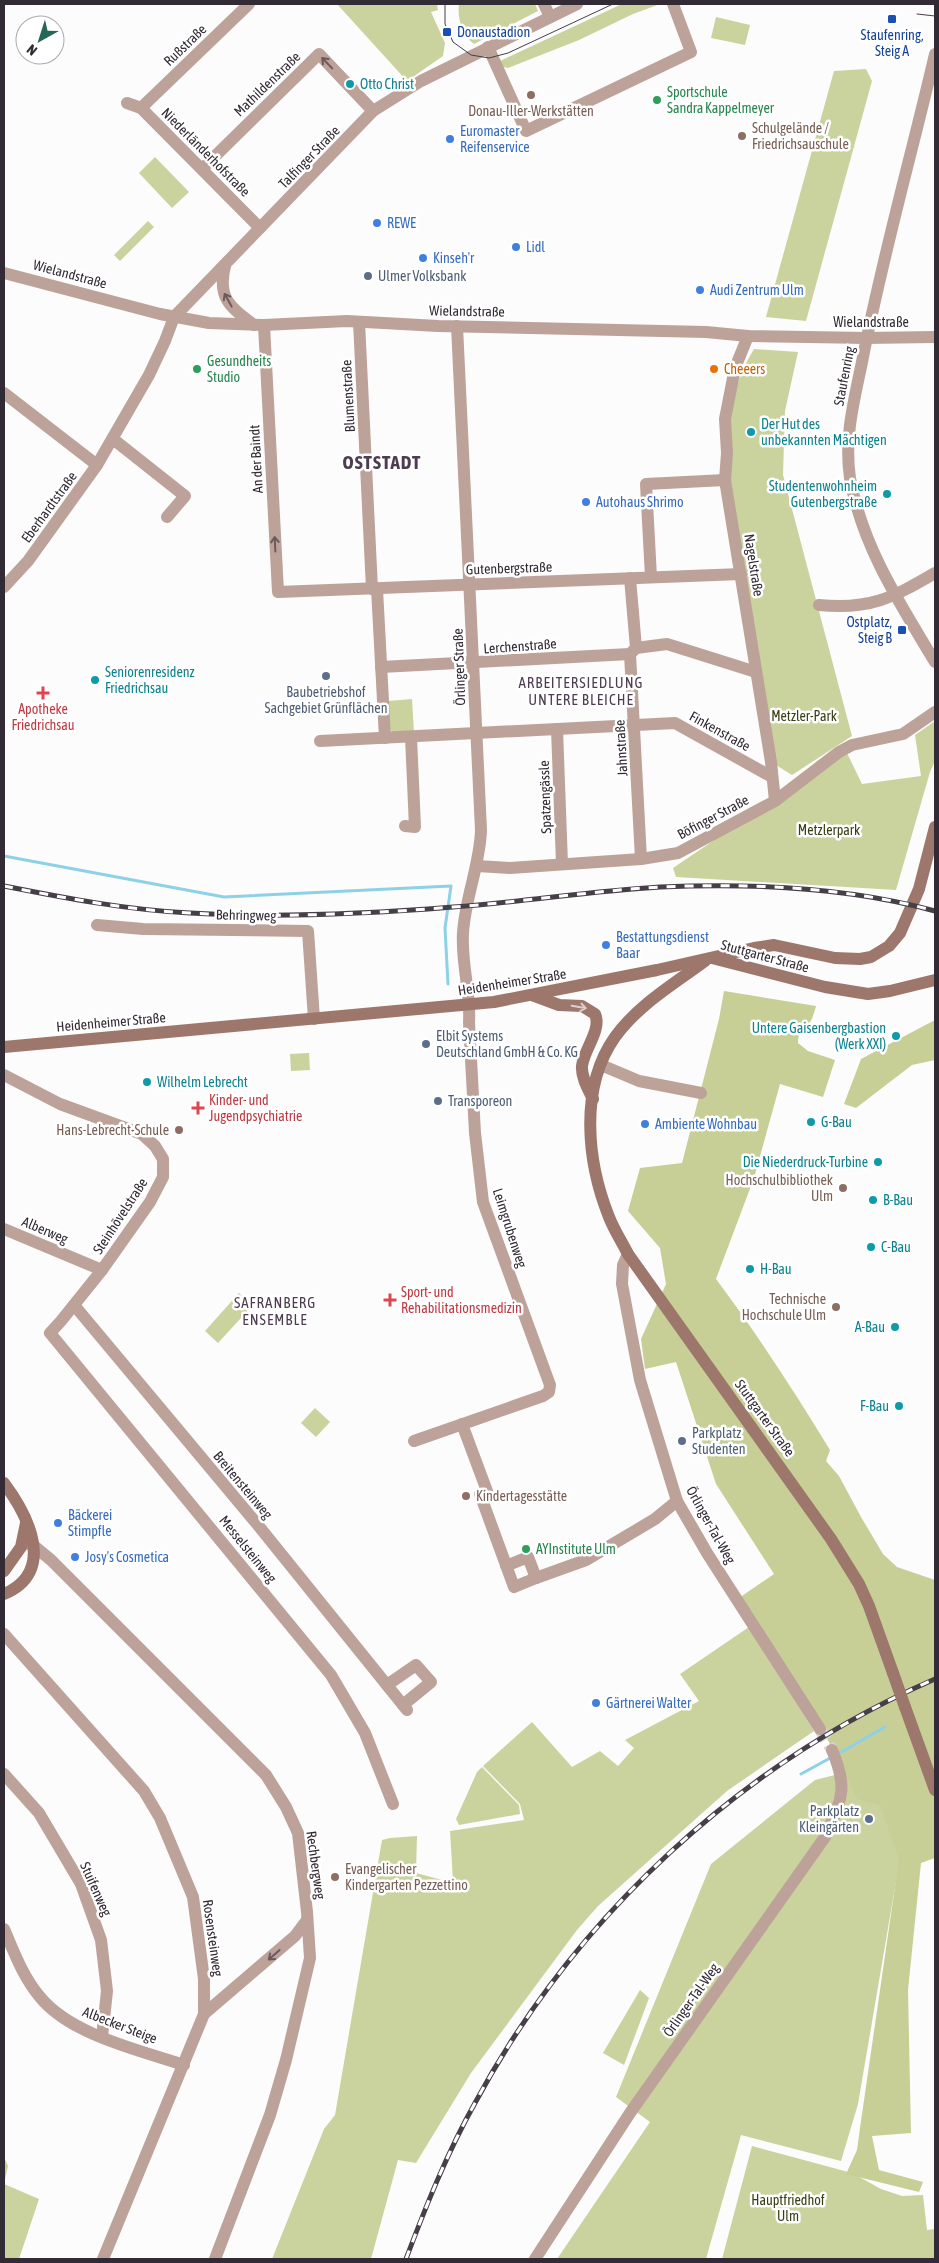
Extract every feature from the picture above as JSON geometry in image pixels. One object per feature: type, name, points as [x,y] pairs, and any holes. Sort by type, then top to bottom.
[{"type":"main road","name":"Heidenheimer Straße","points":[[4,1046],[470,1005],[532,995],[774,945],[851,960],[871,956],[896,940],[909,916],[923,874],[935,827]]},
{"type":"main road","name":"Stuttgarter Straße","points":[[935,980],[890,991],[868,994],[833,989],[710,957],[657,996],[628,1021],[611,1043],[601,1065],[593,1099],[592,1140],[596,1175],[609,1218],[628,1254],[831,1539],[859,1584],[869,1606],[935,1790]]},
{"type":"main road","points":[[532,995],[559,1005],[582,1006],[594,1014],[598,1024],[582,1066],[585,1082],[593,1099]]},
{"type":"main road","points":[[4,1483],[26,1518],[32,1564],[26,1577],[14,1590],[4,1594]]},
{"type":"main road","points":[[4,1572],[28,1544]]},
{"type":"street","name":"Rußstraße","points":[[141,108],[249,4]]},
{"type":"street","points":[[544,4],[550,17]]},
{"type":"street","name":"Talfinger Straße","points":[[174,318],[373,111],[414,85],[577,4]]},
{"type":"street","points":[[488,47],[526,131],[691,52],[673,4]]},
{"type":"street","name":"Mathildenstraße","points":[[202,169],[319,54],[373,111]]},
{"type":"street","name":"Staufenring","points":[[935,54],[866,338],[850,424],[849,464],[854,493],[877,559],[895,595],[935,662]]},
{"type":"street","name":"Niederländerhofstraße","points":[[127,103],[141,108],[260,228]]},
{"type":"street","points":[[226,265],[222,287],[228,302],[238,313],[259,325]]},
{"type":"street","name":"Wielandstraße","points":[[4,273],[174,318],[208,323],[259,325],[321,321],[706,332],[748,336],[935,337]]},
{"type":"street","name":"Eberhardtstraße","points":[[4,587],[28,561],[97,466],[149,375],[166,341],[174,318]]},
{"type":"street","name":"Blumenstraße","points":[[359,322],[385,738]]},
{"type":"street","name":"An der Baindt","points":[[259,325],[264,338],[278,592]]},
{"type":"street","name":"Örlinger Straße","points":[[458,326],[481,830],[462,937],[470,1005]]},
{"type":"street","name":"Nagelstraße","points":[[748,336],[735,368],[725,419],[725,480],[775,801]]},
{"type":"street","name":"Eberhardtstraße","points":[[4,393],[97,466]]},
{"type":"street","points":[[113,439],[185,496],[167,517]]},
{"type":"street","points":[[651,577],[646,484],[725,480]]},
{"type":"street","points":[[819,605],[844,608],[876,603],[935,573]]},
{"type":"street","name":"Gutenbergstraße","points":[[278,592],[741,574]]},
{"type":"street","name":"Jahnstraße","points":[[630,578],[641,858]]},
{"type":"street","name":"Lerchenstraße","points":[[381,667],[473,664],[633,651],[667,644],[756,672]]},
{"type":"street","name":"Böfinger Straße","points":[[476,866],[510,868],[641,858],[678,853],[775,801],[839,752],[852,745],[903,734],[935,712]]},
{"type":"street","name":"Finkenstraße","points":[[320,741],[675,723],[772,777]]},
{"type":"street","name":"Spatzengässle","points":[[557,729],[562,864]]},
{"type":"street","points":[[406,826],[415,826],[411,737]]},
{"type":"street","name":"Behringweg","points":[[97,925],[143,929],[308,931],[314,1018]]},
{"type":"street","name":"Leimgrubenweg","points":[[414,1441],[543,1396],[549,1392],[550,1385],[483,1202],[475,1133],[469,1022],[470,1005]]},
{"type":"street","points":[[601,1065],[639,1081],[701,1093]]},
{"type":"street","name":"Steinhövelstraße","points":[[4,1075],[60,1104],[142,1134],[155,1146],[163,1159],[163,1177],[150,1202],[102,1270],[50,1333]]},
{"type":"street","name":"Alberweg","points":[[4,1229],[102,1270]]},
{"type":"street","name":"Örlinger-Tal-Weg","points":[[628,1254],[623,1265],[622,1284],[640,1380],[678,1501],[707,1553],[820,1730]]},
{"type":"street","name":"Breitensteinweg","points":[[74,1305],[257,1524],[387,1685],[405,1707],[431,1682],[416,1664],[387,1685]]},
{"type":"street","name":"Messelsteinweg","points":[[50,1333],[331,1675],[365,1733],[393,1804]]},
{"type":"street","points":[[462,1424],[487,1491],[480,1494],[514,1587],[586,1560],[655,1518],[678,1501]]},
{"type":"street","name":"Rechbergweg","points":[[28,1544],[51,1560],[270,1781],[288,1811],[298,1833],[310,1958],[286,2060],[270,2115],[215,2259]]},
{"type":"street","points":[[506,1566],[528,1557],[536,1578]]},
{"type":"street","name":"Rosensteinweg","points":[[4,1634],[144,1791],[155,1808],[193,1897],[204,1979],[204,2014],[103,2259]]},
{"type":"street","name":"Örlinger-Tal-Weg","points":[[535,2259],[630,2113],[825,1837],[842,1797],[841,1775],[834,1755]]},
{"type":"street","name":"Stuifenweg","points":[[4,1774],[39,1813],[81,1884],[101,1940],[107,1991],[102,2037]]},
{"type":"street","points":[[204,2014],[295,1936],[307,1920]]},
{"type":"street","name":"Albecker Steige","points":[[4,1929],[23,1972],[39,1997],[52,2010],[74,2025],[102,2037],[184,2065]]},
{"type":"green space","points":[[337,4],[437,4],[438,10],[431,12],[445,43],[443,56],[407,81]]},
{"type":"green space","points":[[459,4],[535,4],[538,11],[474,44],[466,36],[461,26]]},
{"type":"green space","points":[[622,4],[660,4],[633,14],[579,40],[508,68],[503,67],[500,61]]},
{"type":"green space","points":[[716,17],[750,25],[745,45],[711,38]]},
{"type":"green space","points":[[866,69],[872,81],[806,321],[766,317],[834,71]]},
{"type":"green space","points":[[155,157],[189,192],[172,208],[139,173]]},
{"type":"green space","points":[[148,221],[154,227],[120,261],[114,255]]},
{"type":"green space","name":"Metzler-Park","points":[[754,349],[798,352],[785,411],[783,475],[852,736],[792,775],[771,762],[725,480],[731,405],[742,370]]},
{"type":"green space","points":[[412,699],[414,732],[392,732],[390,729],[388,701]]},
{"type":"green space","name":"Metzlerpark","points":[[935,721],[935,761],[930,772],[896,890],[676,877],[673,868],[846,751],[862,784],[921,776],[915,735]]},
{"type":"green space","points":[[724,991],[816,1006],[811,1020],[800,1033],[798,1043],[808,1051],[835,1060],[823,1097],[780,1084],[754,1178],[716,1279],[775,1363],[830,1450],[826,1461],[839,1476],[883,1554],[897,1567],[935,1580],[935,1858],[921,1863],[908,1990],[911,2133],[872,2136],[879,2170],[923,2182],[919,2192],[846,2174],[857,2150],[899,1859],[880,1805],[857,1799],[845,1772],[817,1721],[739,1598],[774,1574],[716,1484],[676,1362],[645,1369],[641,1339],[666,1284],[660,1248],[628,1211],[640,1168],[682,1163],[719,1019]]},
{"type":"green space","points":[[935,1020],[935,1060],[912,1065],[856,1108],[844,1104],[861,1059]]},
{"type":"green space","points":[[309,1053],[310,1070],[291,1071],[290,1054]]},
{"type":"green space","points":[[239,1293],[252,1306],[218,1343],[205,1331]]},
{"type":"green space","points":[[315,1408],[330,1422],[316,1437],[301,1423]]},
{"type":"green space","points":[[749,1627],[814,1731],[727,1791],[598,1906],[577,1930],[471,2073],[416,2163],[398,2160],[371,2259],[272,2259],[324,2129],[335,2115],[382,1840],[417,1836],[416,1873],[453,1881],[450,1831],[524,1820],[520,1804],[483,1766],[532,1722],[572,1767],[600,1751],[618,1766],[634,1748],[625,1740],[699,1701],[680,1674]]},
{"type":"green space","points":[[870,1766],[901,1852],[858,2104],[841,2161],[741,2135],[706,2259],[557,2259],[650,2122],[616,2097],[711,1864],[815,1780]]},
{"type":"green space","points":[[482,1767],[519,1805],[520,1814],[459,1825],[456,1819],[477,1772]]},
{"type":"green space","points":[[640,1990],[649,1998],[624,2065],[603,2053]]},
{"type":"green space","name":"Hauptfriedhof Ulm","points":[[752,2146],[852,2173],[881,2189],[902,2196],[923,2195],[927,2230],[935,2229],[935,2259],[722,2259]]},
{"type":"green space","points":[[4,2157],[8,2166],[4,2184]]},
{"type":"green space","points":[[4,2184],[39,2199],[19,2259],[4,2259]]},
{"type":"waterway","points":[[4,856],[224,897],[451,886],[445,928],[448,984]]},
{"type":"waterway","points":[[838,1754],[885,1727]]},
{"type":"waterway","points":[[801,1774],[832,1757]]},
{"type":"tunnel","points":[[820,1729],[832,1750]]},
{"type":"tram line","points":[[445,4],[445,24],[453,42],[471,55],[489,58],[508,53],[613,4]]},
{"type":"tram line","points":[[917,14],[935,16]]},
{"type":"railway","points":[[4,886],[120,906],[223,914],[322,915],[387,912],[479,905],[634,889],[694,886],[764,887],[833,892],[902,903],[935,911]]},
{"type":"railway","points":[[406,2259],[455,2141],[475,2103],[516,2035],[562,1970],[613,1909],[670,1853],[731,1801],[795,1755],[864,1714],[935,1679]]},
{"type":"place","name":"Staufenring, Steig A","points":[[892,19]]},
{"type":"place","name":"Donaustadion","points":[[447,32]]},
{"type":"place","name":"Otto Christ","points":[[350,84]]},
{"type":"place","name":"Donau-Iller-Werkstätten","points":[[531,95]]},
{"type":"place","name":"Sportschule Sandra Kappelmeyer","points":[[657,100]]},
{"type":"place","name":"Schulgelände / Friedrichsauschule","points":[[742,136]]},
{"type":"place","name":"Euromaster Reifenservice","points":[[450,139]]},
{"type":"place","name":"REWE","points":[[377,223]]},
{"type":"place","name":"Lidl","points":[[516,247]]},
{"type":"place","name":"Kinseh'r","points":[[423,258]]},
{"type":"place","name":"Ulmer Volksbank","points":[[368,276]]},
{"type":"place","name":"Audi Zentrum Ulm","points":[[700,290]]},
{"type":"place","name":"Gesundheits Studio","points":[[197,369]]},
{"type":"place","name":"Cheeers","points":[[714,369]]},
{"type":"place","name":"Der Hut des unbekannten Mächtigen","points":[[751,432]]},
{"type":"place","name":"Studentenwohnheim Gutenbergstraße","points":[[887,494]]},
{"type":"place","name":"Autohaus Shrimo","points":[[586,502]]},
{"type":"place","name":"Ostplatz, Steig B","points":[[902,630]]},
{"type":"place","name":"Baubetriebshof Sachgebiet Grünflächen","points":[[326,676]]},
{"type":"place","name":"Seniorenresidenz Friedrichsau","points":[[95,680]]},
{"type":"place","name":"Apotheke Friedrichsau","points":[[43,693]]},
{"type":"place","name":"Bestattungsdienst Baar","points":[[606,945]]},
{"type":"place","name":"Untere Gaisenbergbastion (Werk XXI)","points":[[896,1036]]},
{"type":"place","name":"Elbit Systems Deutschland GmbH & Co. KG","points":[[426,1044]]},
{"type":"place","name":"Wilhelm Lebrecht","points":[[147,1082]]},
{"type":"place","name":"Transporeon","points":[[438,1101]]},
{"type":"place","name":"Kinder- und Jugendpsychiatrie","points":[[198,1108]]},
{"type":"place","name":"G-Bau","points":[[811,1122]]},
{"type":"place","name":"Ambiente Wohnbau","points":[[645,1124]]},
{"type":"place","name":"Hans-Lebrecht-Schule","points":[[179,1130]]},
{"type":"place","name":"Die Niederdruck-Turbine","points":[[878,1162]]},
{"type":"place","name":"Hochschulbibliothek Ulm","points":[[843,1188]]},
{"type":"place","name":"B-Bau","points":[[873,1200]]},
{"type":"place","name":"C-Bau","points":[[871,1247]]},
{"type":"place","name":"H-Bau","points":[[750,1269]]},
{"type":"place","name":"Sport- und Rehabilitationsmedizin","points":[[390,1300]]},
{"type":"place","name":"Technische Hochschule Ulm","points":[[836,1307]]},
{"type":"place","name":"A-Bau","points":[[895,1327]]},
{"type":"place","name":"F-Bau","points":[[899,1406]]},
{"type":"place","name":"Parkplatz Studenten","points":[[682,1441]]},
{"type":"place","name":"Kindertagesstätte","points":[[466,1496]]},
{"type":"place","name":"Bäckerei Stimpfle","points":[[58,1523]]},
{"type":"place","name":"AYInstitute Ulm","points":[[526,1549]]},
{"type":"place","name":"Josy's Cosmetica","points":[[75,1557]]},
{"type":"place","name":"Gärtnerei Walter","points":[[596,1703]]},
{"type":"place","name":"Parkplatz Kleingärten","points":[[869,1819]]},
{"type":"place","name":"Evangelischer Kindergarten Pezzettino","points":[[335,1877]]},
{"type":"district","name":"OSTSTADT","points":[[382,462]]},
{"type":"district","name":"ARBEITERSIEDLUNG UNTERE BLEICHE","points":[[581,692]]},
{"type":"district","name":"SAFRANBERG ENSEMBLE","points":[[275,1312]]}]
